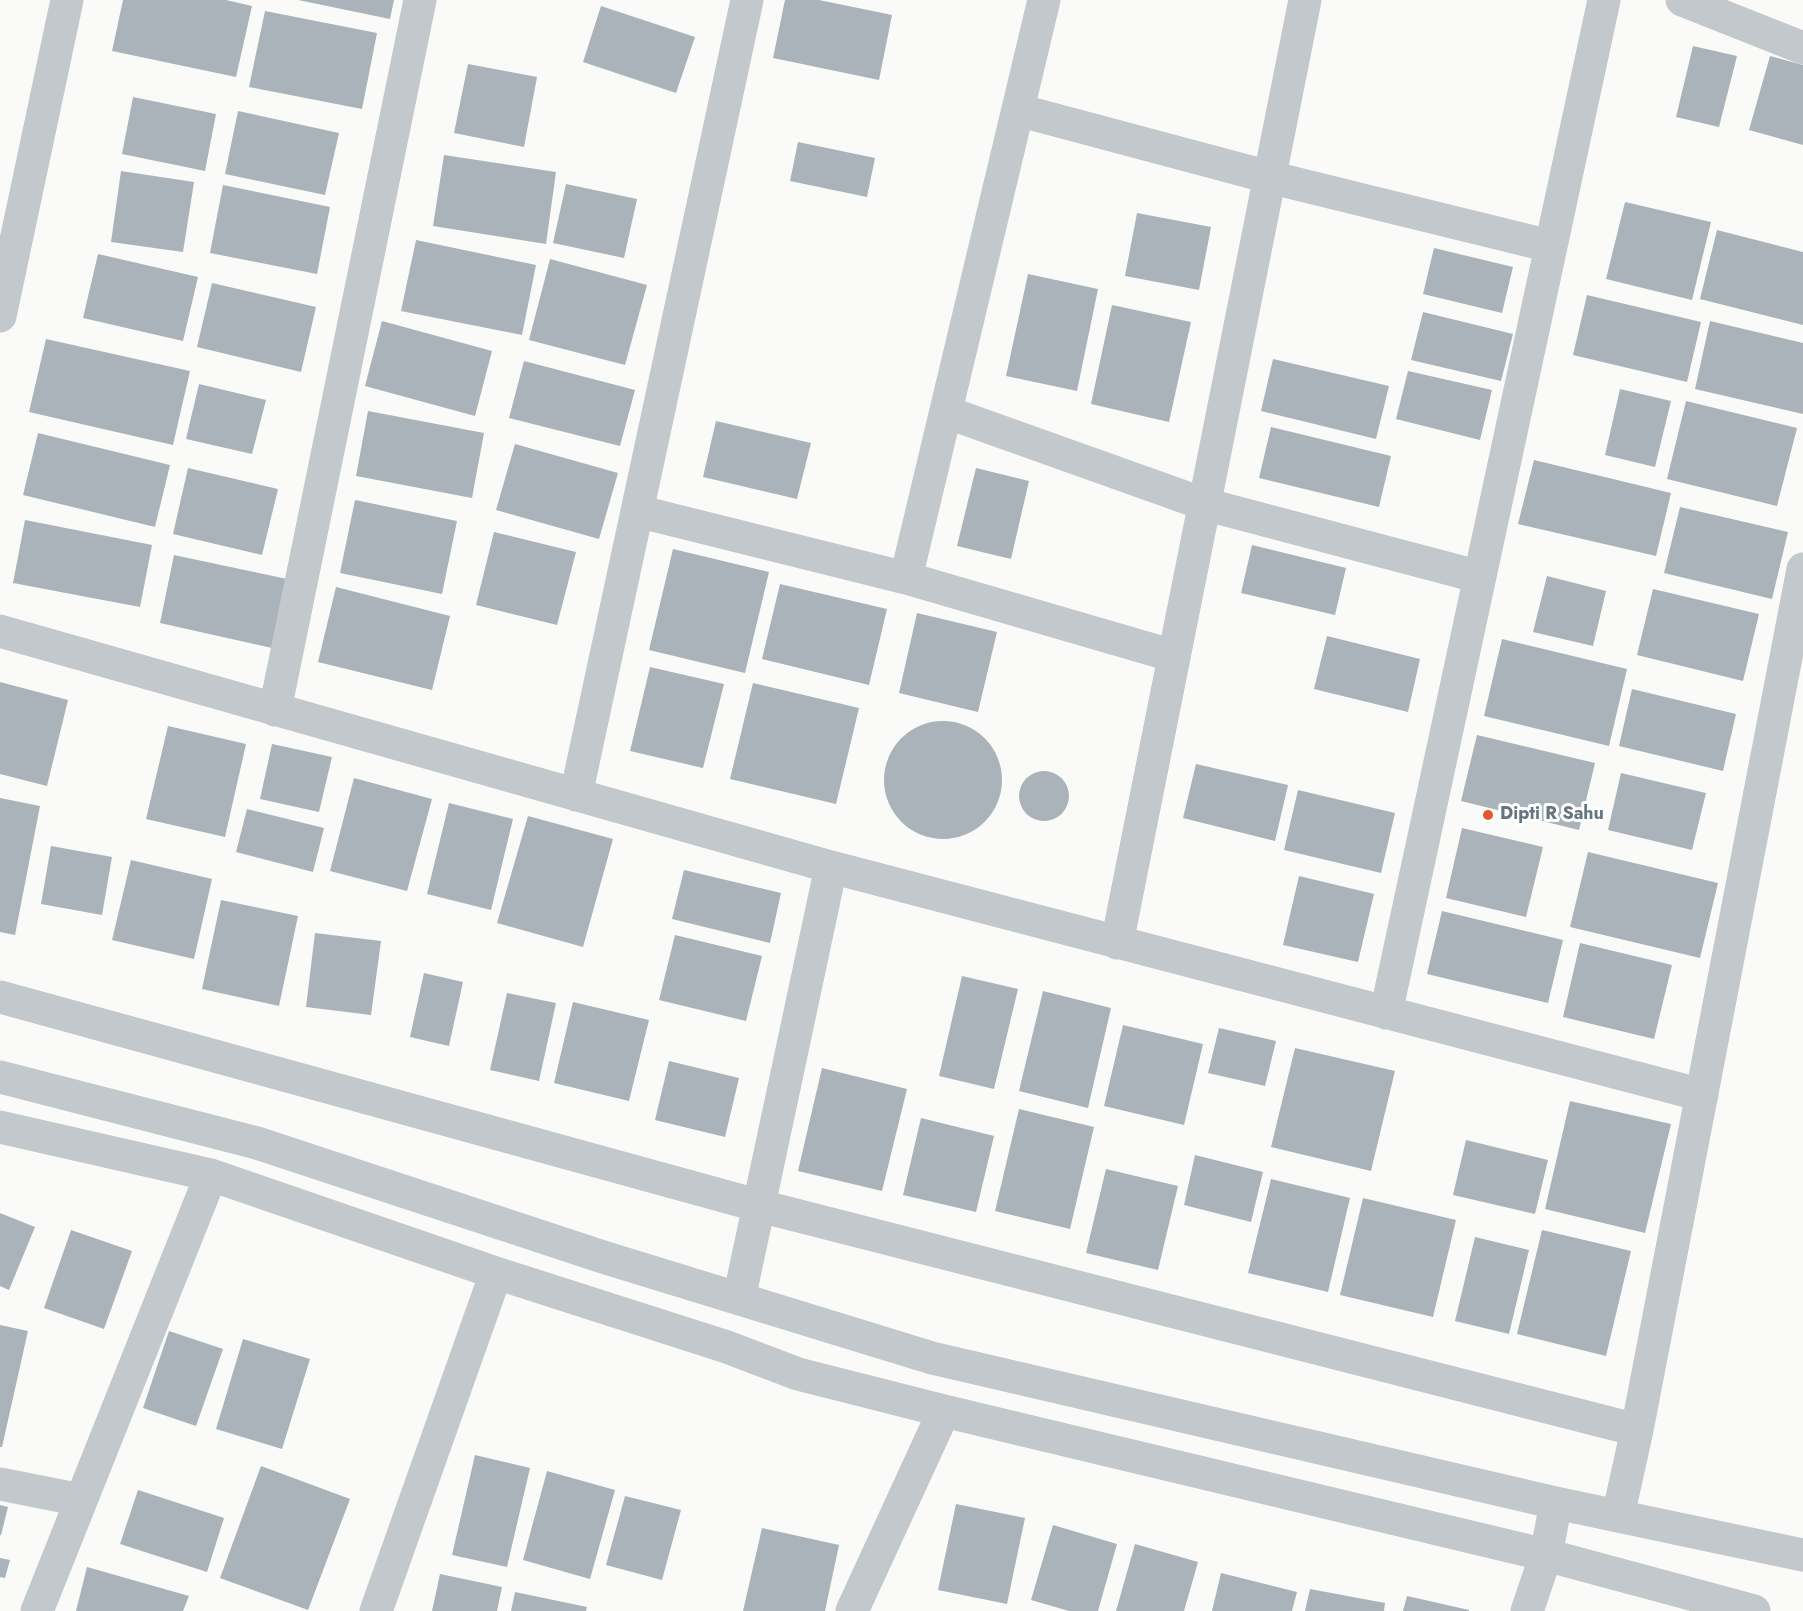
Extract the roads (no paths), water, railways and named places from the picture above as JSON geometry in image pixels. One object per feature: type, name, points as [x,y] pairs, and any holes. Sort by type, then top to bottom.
[{"type":"street","points":[[1,308],[67,0]]},
{"type":"street","points":[[276,710],[420,0]]},
{"type":"street","points":[[576,795],[747,0]]},
{"type":"street","points":[[906,579],[1044,0]]},
{"type":"street","points":[[1117,943],[1305,0]]},
{"type":"street","points":[[1386,1013],[1604,0]]},
{"type":"street","points":[[1682,0],[1803,48]]},
{"type":"street","points":[[1018,110],[1269,177],[1551,246]]},
{"type":"street","points":[[946,412],[1204,504],[1480,577]]},
{"type":"street","points":[[637,511],[906,579],[1174,656]]},
{"type":"street","points":[[1618,1516],[1637,1430],[1803,569]]},
{"type":"street","points":[[0,631],[831,867],[1702,1095]]},
{"type":"street","points":[[739,1299],[831,867]]},
{"type":"street","points":[[0,997],[760,1206],[1637,1430]]},
{"type":"street","points":[[0,1077],[257,1143],[603,1257],[932,1358],[1556,1503],[1803,1555]]},
{"type":"street","points":[[0,1127],[211,1175],[496,1273],[727,1347],[798,1374],[1546,1555],[1754,1611]]},
{"type":"street","points":[[37,1611],[211,1175]]},
{"type":"street","points":[[586,1302],[603,1257]]},
{"type":"street","points":[[376,1611],[496,1273]]},
{"type":"street","points":[[852,1611],[944,1411]]},
{"type":"street","points":[[0,1484],[81,1500]]},
{"type":"street","points":[[1527,1611],[1546,1555],[1556,1503]]},
{"type":"place","name":"Dipti R Sahu","points":[[1488,815]]}]
